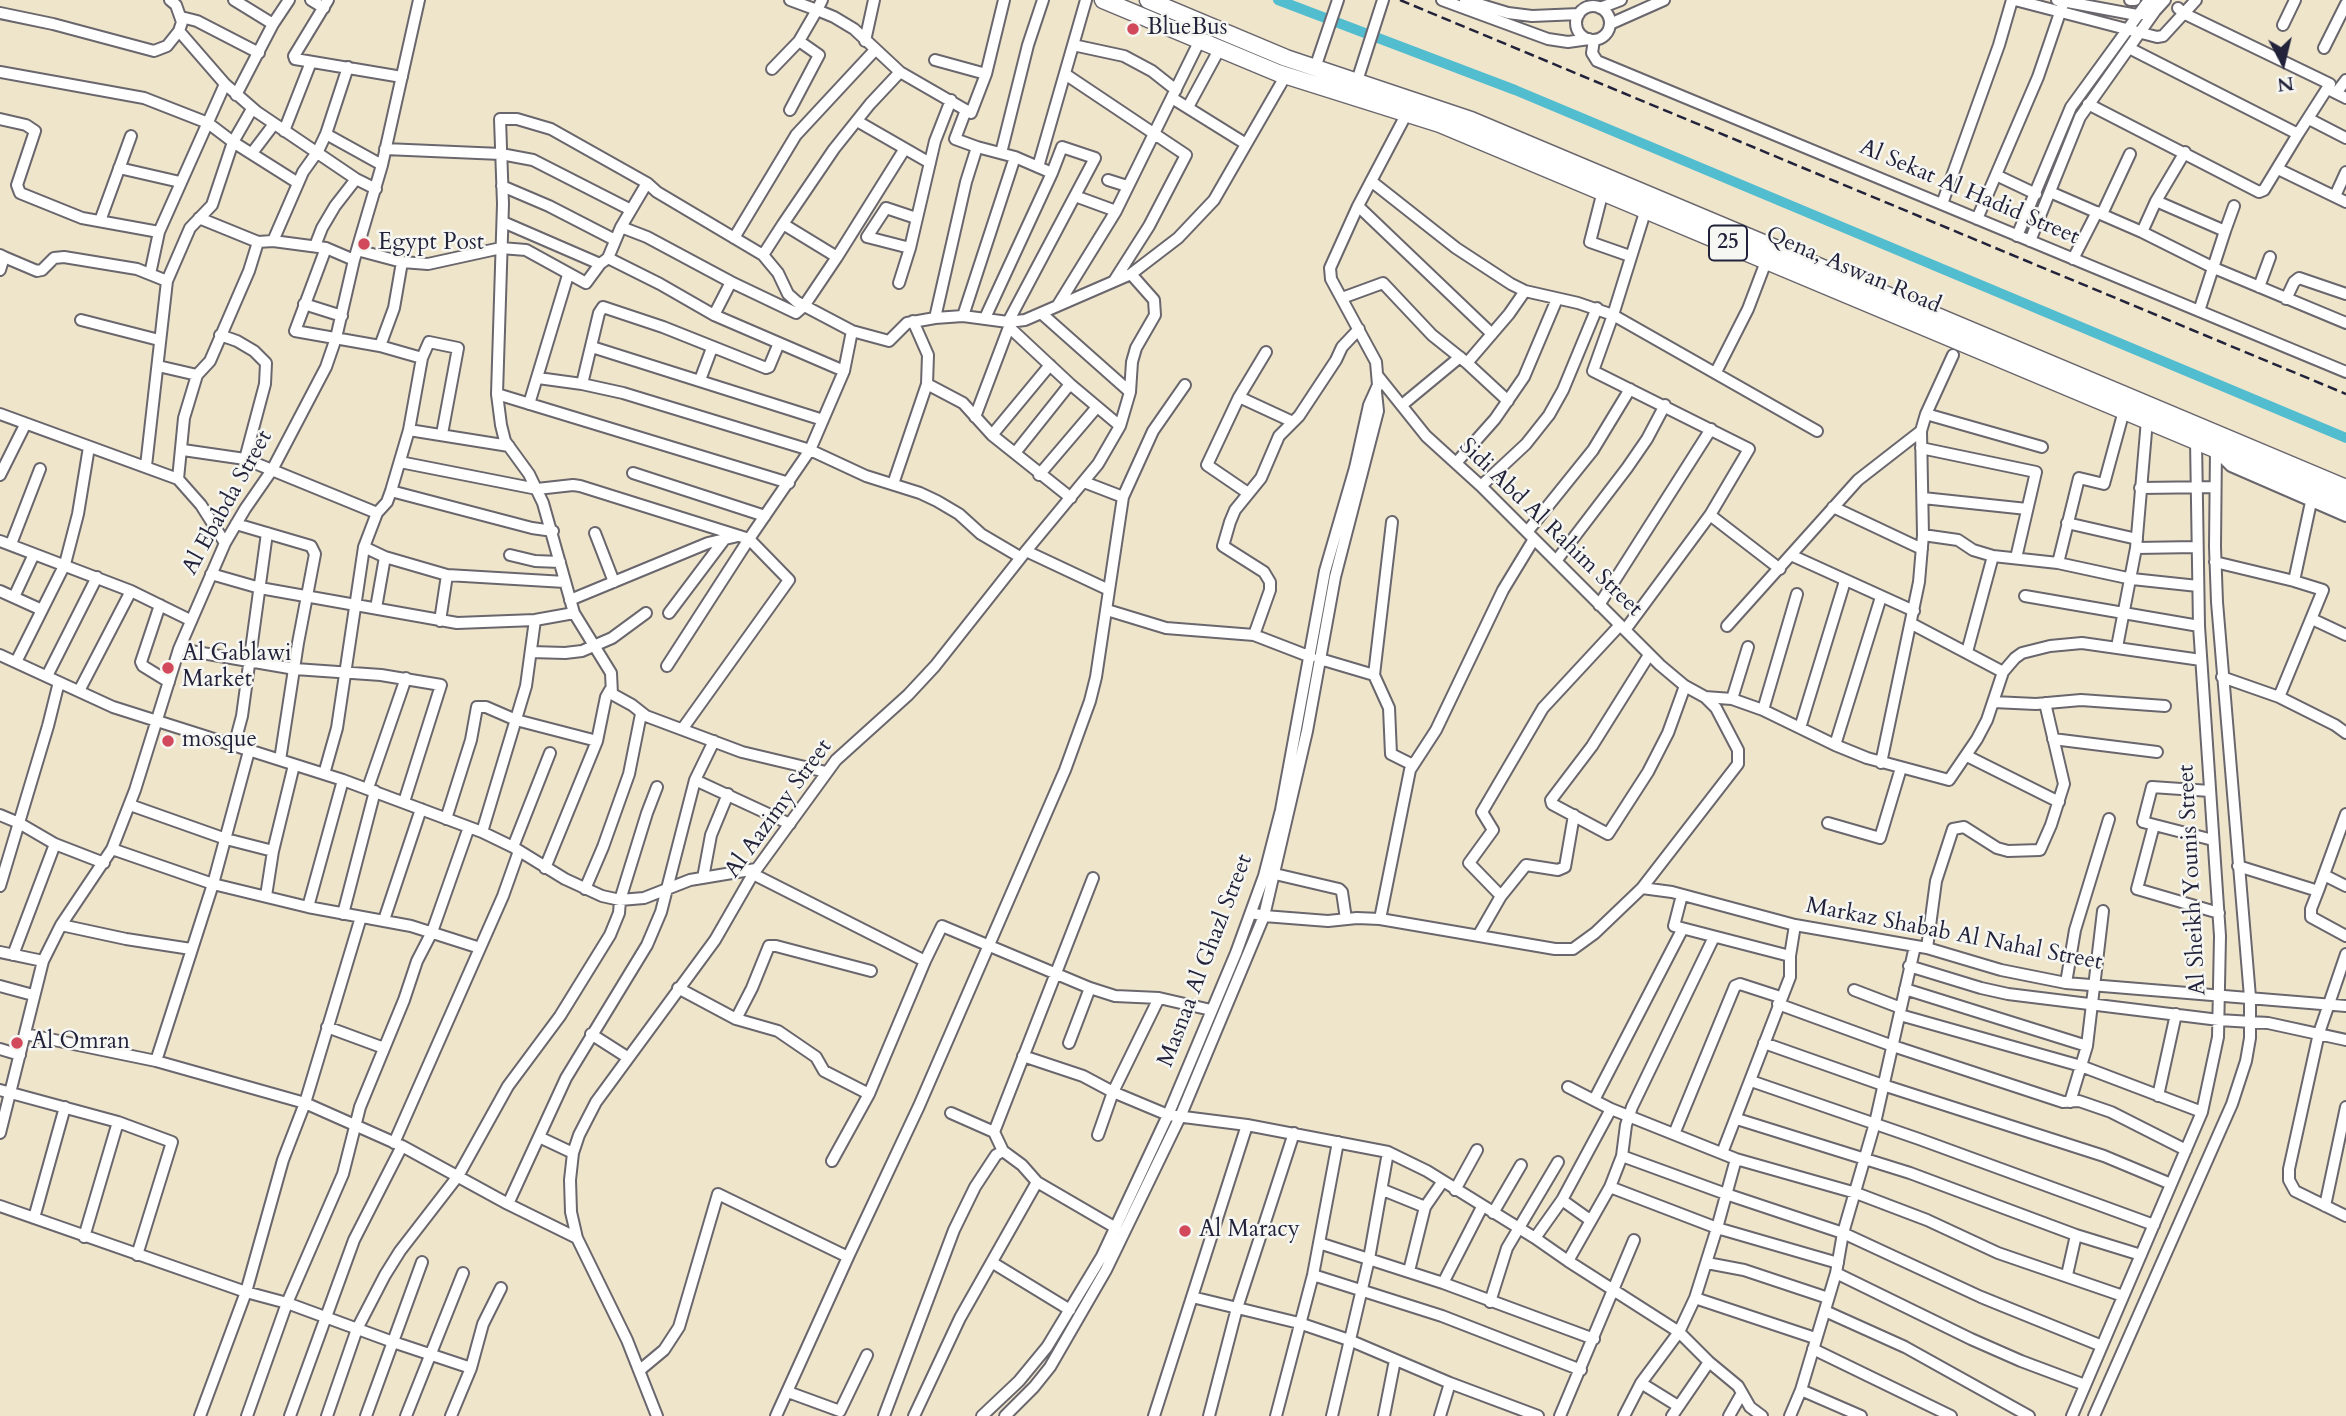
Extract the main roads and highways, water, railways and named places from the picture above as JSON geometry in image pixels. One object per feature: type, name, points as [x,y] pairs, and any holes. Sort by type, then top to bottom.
[{"type":"highway","name":"Qena, Aswan Road","points":[[1103,0],[1286,75],[1440,124],[1766,259],[2091,388]]},
{"type":"highway","name":"Qena, Aswan Road","points":[[1148,0],[1315,68],[1471,120],[2123,402],[2346,488]]},
{"type":"highway","name":"Qena, Aswan Road","points":[[2123,402],[2147,420],[2346,504]]},
{"type":"waterway","points":[[1278,0],[1515,90],[2346,438]]},
{"type":"railway","points":[[1400,0],[2346,394]]},
{"type":"place","name":"BlueBus","points":[[1133,29]]},
{"type":"place","name":"Egypt Post","points":[[364,244]]},
{"type":"place","name":"Al Gablawi Market","points":[[168,668]]},
{"type":"place","name":"mosque","points":[[168,741]]},
{"type":"place","name":"Al Omran","points":[[17,1043]]},
{"type":"place","name":"Al Maracy","points":[[1185,1231]]}]
